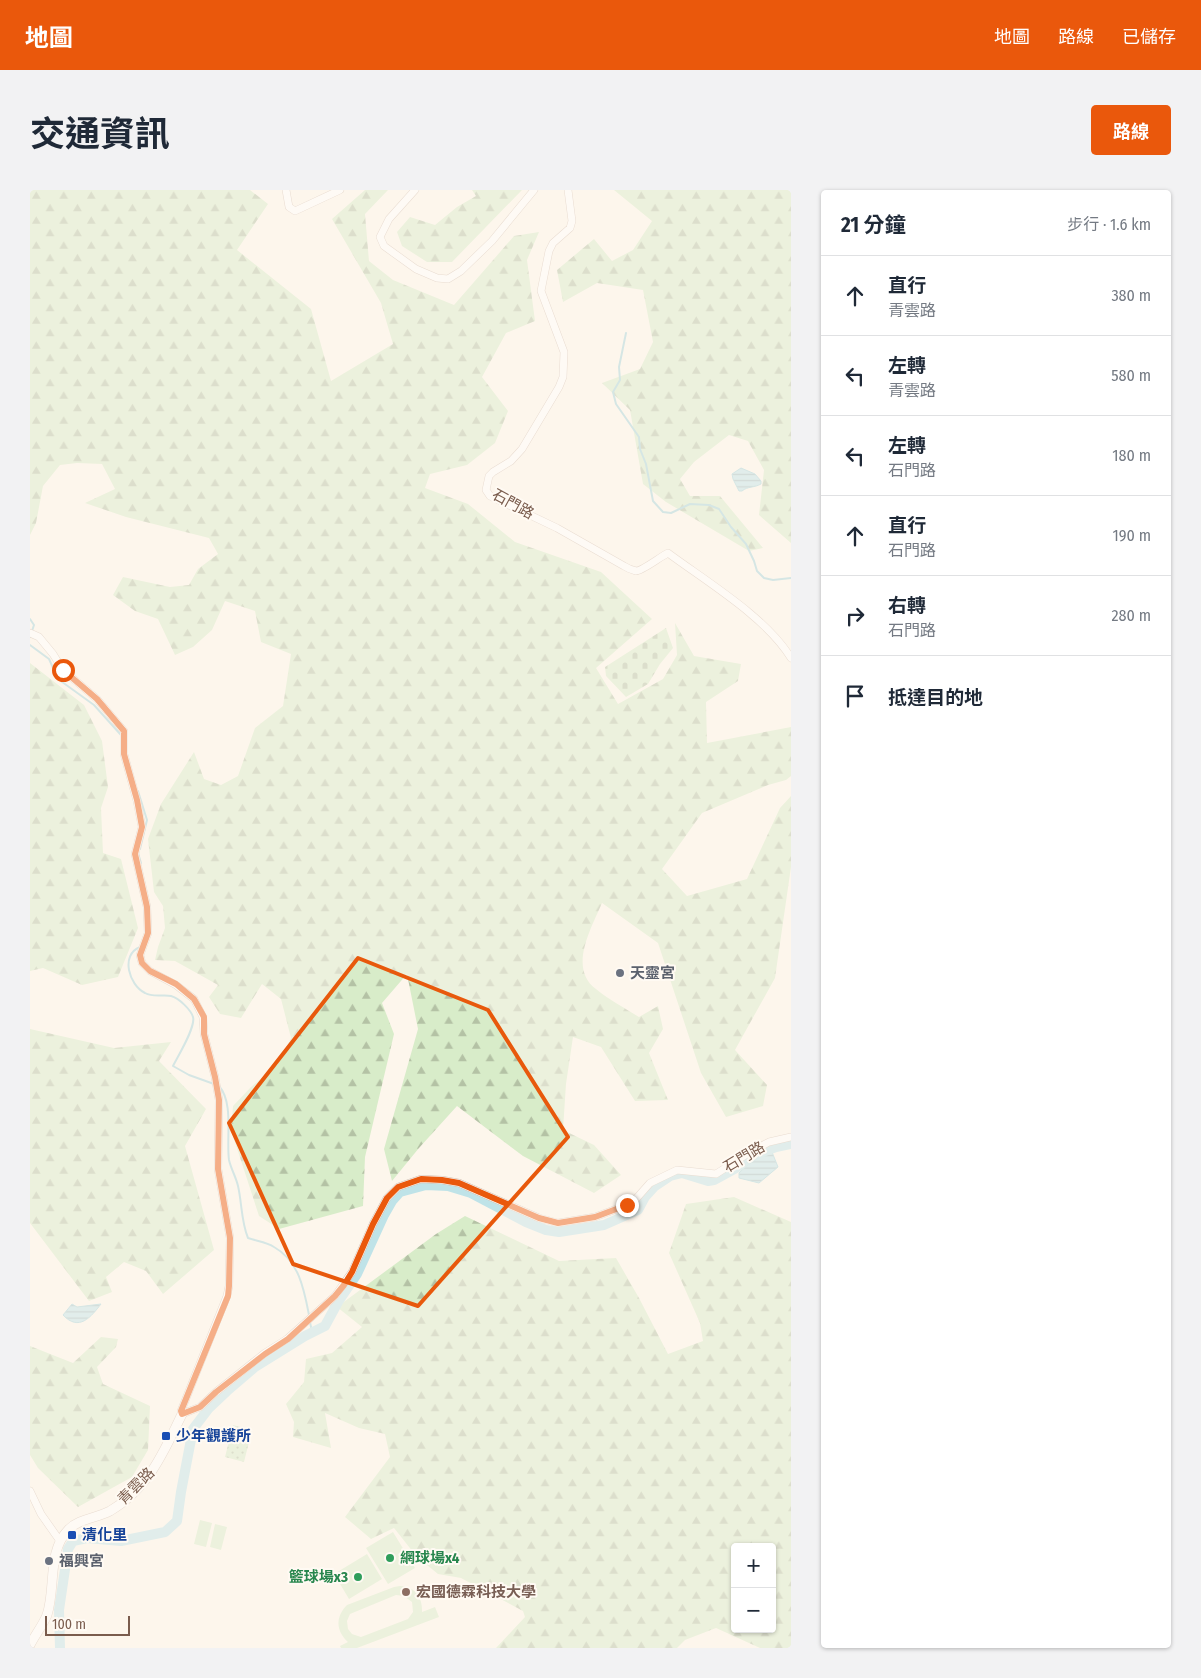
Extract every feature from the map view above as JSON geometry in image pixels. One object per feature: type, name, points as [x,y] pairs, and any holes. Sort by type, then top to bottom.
[{"type":"street","points":[[286,190],[289,207],[294,211],[340,190]]},
{"type":"street","points":[[415,190],[389,218],[380,237],[384,246],[416,269],[437,278],[448,279],[461,270],[492,241],[534,190]]},
{"type":"street","name":"石門路","points":[[568,190],[572,221],[570,228],[553,243],[549,250],[541,291],[564,352],[563,376],[559,387],[522,449],[512,461],[489,476],[486,490],[490,496],[557,528],[635,571],[642,570],[657,558],[668,553],[751,614],[783,645],[791,658]]},
{"type":"street","name":"青雲路","points":[[30,633],[39,637],[63,670],[97,699],[124,731],[124,754],[137,800],[142,827],[135,854],[147,907],[148,933],[140,955],[142,963],[150,971],[176,984],[194,999],[204,1017],[204,1034],[219,1100],[218,1169],[230,1238],[228,1296],[181,1411],[182,1414],[155,1469],[132,1494],[109,1511],[78,1523],[68,1530],[60,1542],[56,1553],[47,1614],[30,1645]]},
{"type":"street","name":"石門路","points":[[182,1414],[200,1407],[216,1392],[265,1354],[288,1339],[306,1320],[335,1296],[352,1272],[373,1224],[387,1198],[398,1187],[421,1179],[459,1183],[539,1218],[558,1223],[595,1217],[627,1205],[635,1200],[650,1183],[677,1170],[716,1174],[769,1142],[791,1137]]},
{"type":"street","points":[[30,1491],[41,1514],[60,1542]]},
{"type":"highlighted area","points":[[358,958],[488,1010],[568,1137],[418,1306],[293,1264],[229,1123]]},
{"type":"green space","points":[[30,190],[250,190],[268,204],[237,250],[311,309],[331,381],[393,344],[381,303],[332,219],[365,190],[388,190],[365,214],[369,261],[393,280],[454,305],[514,236],[539,232],[527,260],[535,321],[506,333],[482,377],[508,411],[495,443],[467,465],[430,474],[425,488],[468,504],[515,542],[601,572],[652,619],[596,668],[618,704],[663,679],[677,655],[675,623],[694,656],[741,664],[738,681],[706,702],[707,743],[791,727],[791,776],[786,780],[768,785],[702,813],[662,869],[687,896],[747,879],[780,808],[791,796],[791,867],[775,978],[735,1050],[767,1085],[763,1106],[726,1117],[701,1073],[658,943],[602,903],[584,948],[584,970],[588,980],[596,989],[639,1017],[658,1006],[663,1029],[649,1053],[668,1100],[635,1101],[601,1047],[573,1037],[566,1084],[563,1130],[594,1145],[621,1175],[594,1193],[523,1156],[457,1106],[392,1181],[384,1149],[418,1029],[407,974],[382,1003],[394,1034],[365,1157],[363,1206],[279,1229],[259,1216],[231,1130],[233,1106],[251,1087],[277,1065],[291,1038],[281,999],[262,984],[241,1018],[220,1014],[209,997],[218,985],[175,961],[155,960],[165,928],[163,906],[154,892],[148,839],[161,804],[194,752],[204,779],[221,785],[238,776],[255,728],[283,706],[291,654],[261,642],[255,611],[225,601],[212,630],[193,647],[175,655],[158,619],[135,611],[113,595],[123,577],[170,587],[189,585],[198,569],[218,554],[209,538],[126,517],[85,503],[115,489],[102,464],[77,463],[60,465],[43,486],[36,523],[30,535]]},
{"type":"green space","points":[[472,190],[522,190],[452,262],[427,262],[402,246],[397,232],[410,217],[435,225],[457,207],[476,196]]},
{"type":"green space","points":[[614,190],[791,190],[791,543],[759,515],[764,470],[748,441],[729,435],[694,462],[680,479],[690,496],[720,496],[763,548],[749,551],[666,502],[643,484],[630,410],[602,383],[640,369],[653,342],[643,290],[597,283],[563,302],[557,270],[594,239],[612,261],[633,250],[652,221]]},
{"type":"green space","points":[[666,628],[673,648],[660,664],[648,684],[626,697],[606,676],[605,667]]},
{"type":"green space","points":[[30,663],[84,705],[102,741],[108,787],[101,808],[103,853],[121,859],[138,928],[118,977],[82,985],[43,968],[30,971]]},
{"type":"green space","points":[[30,1029],[114,1048],[171,1042],[159,1061],[206,1109],[185,1146],[214,1250],[163,1294],[146,1271],[124,1262],[106,1277],[112,1292],[89,1301],[30,1223]]},
{"type":"green space","points":[[734,1197],[791,1222],[791,1648],[760,1648],[716,1628],[685,1640],[677,1648],[496,1648],[525,1617],[523,1611],[461,1578],[438,1574],[417,1557],[394,1528],[371,1539],[345,1517],[390,1457],[385,1434],[359,1428],[325,1413],[331,1448],[293,1437],[294,1422],[286,1404],[304,1382],[306,1359],[332,1353],[362,1327],[337,1307],[436,1234],[465,1216],[559,1261],[616,1258],[668,1354],[703,1341],[700,1323],[669,1253],[686,1204]]},
{"type":"green space","points":[[101,1337],[118,1339],[116,1347],[97,1367],[103,1384],[150,1406],[148,1450],[132,1477],[78,1507],[38,1468],[30,1455],[30,1346],[73,1363]]},
{"type":"green space","points":[[233,1425],[252,1430],[244,1462],[225,1457]]},
{"type":"green space","points":[[200,1520],[212,1523],[206,1547],[194,1544]]},
{"type":"green space","points":[[215,1524],[227,1527],[221,1550],[210,1547]]},
{"type":"green space","name":"網球場x4","points":[[393,1532],[415,1568],[388,1584],[366,1548]]},
{"type":"green space","name":"籃球場x3","points":[[367,1554],[382,1579],[349,1599],[334,1574]]},
{"type":"green space","points":[[394,1587],[410,1588],[417,1594],[421,1602],[422,1612],[435,1607],[439,1617],[357,1648],[341,1648],[340,1646],[348,1642],[341,1633],[338,1624],[340,1614],[347,1605]],"holes":[[[396,1595],[404,1596],[412,1602],[413,1612],[408,1619],[361,1637],[352,1634],[348,1629],[347,1621],[350,1614]]]},
{"type":"water","points":[[741,468],[755,474],[761,481],[761,484],[739,491],[732,474]]},
{"type":"water","points":[[772,1152],[778,1167],[759,1183],[739,1178],[739,1173],[750,1163]]},
{"type":"water","points":[[72,1304],[77,1307],[101,1304],[89,1318],[84,1321],[74,1322],[63,1315]]},
{"type":"waterway","points":[[626,333],[619,367],[620,380],[613,392],[616,404],[639,437],[640,449],[646,464],[653,501],[663,512],[671,513],[690,504],[709,505],[719,509],[746,544],[757,571],[764,578],[773,580],[791,578]]},
{"type":"waterway","points":[[30,619],[34,625],[30,637]]},
{"type":"waterway","points":[[30,645],[49,659],[58,679],[94,705],[121,735]]},
{"type":"waterway","points":[[138,791],[147,820],[140,849]]},
{"type":"waterway","points":[[138,853],[141,863]]},
{"type":"waterway","points":[[140,947],[130,956],[129,963],[129,970],[135,984],[145,993],[178,999],[190,1011],[193,1017],[192,1027],[173,1066],[189,1075],[214,1084]]},
{"type":"waterway","points":[[219,1086],[224,1093],[228,1111],[229,1160],[238,1186],[248,1238],[271,1245],[289,1260],[299,1276],[309,1315]]},
{"type":"waterway","points":[[60,1648],[59,1610],[68,1549],[73,1541],[87,1538],[121,1541],[165,1532],[177,1521],[193,1429],[209,1408],[255,1367],[325,1326],[338,1302],[357,1274],[384,1215],[400,1192],[426,1185],[448,1186],[471,1193],[526,1222],[546,1230],[559,1232],[604,1225],[638,1210],[645,1197],[655,1186],[670,1176],[682,1173],[708,1181],[714,1180],[736,1168],[752,1156],[776,1147],[791,1144]]},
{"type":"waterway","points":[[310,1322],[312,1332]]},
{"type":"place","name":"天靈宮","points":[[620,973]]},
{"type":"place","name":"少年觀護所","points":[[166,1436]]},
{"type":"place","name":"清化里","points":[[72,1535]]},
{"type":"place","name":"網球場x4","points":[[390,1558]]},
{"type":"place","name":"福興宮","points":[[49,1561]]},
{"type":"place","name":"籃球場x3","points":[[358,1577]]},
{"type":"place","name":"宏國德霖科技大學","points":[[406,1592]]},
{"type":"route","points":[[63,670],[97,699],[124,731],[124,754],[137,800],[142,827],[135,854],[147,907],[148,933],[140,955],[142,963],[150,971],[176,984],[194,999],[204,1017],[204,1034],[219,1100],[218,1169],[230,1238],[228,1296],[181,1411],[182,1414],[200,1407],[216,1392],[265,1354],[288,1339],[312,1315],[335,1296],[352,1272],[373,1224],[387,1198],[398,1187],[421,1179],[459,1183],[539,1218],[558,1223],[595,1217],[627,1205]]}]
